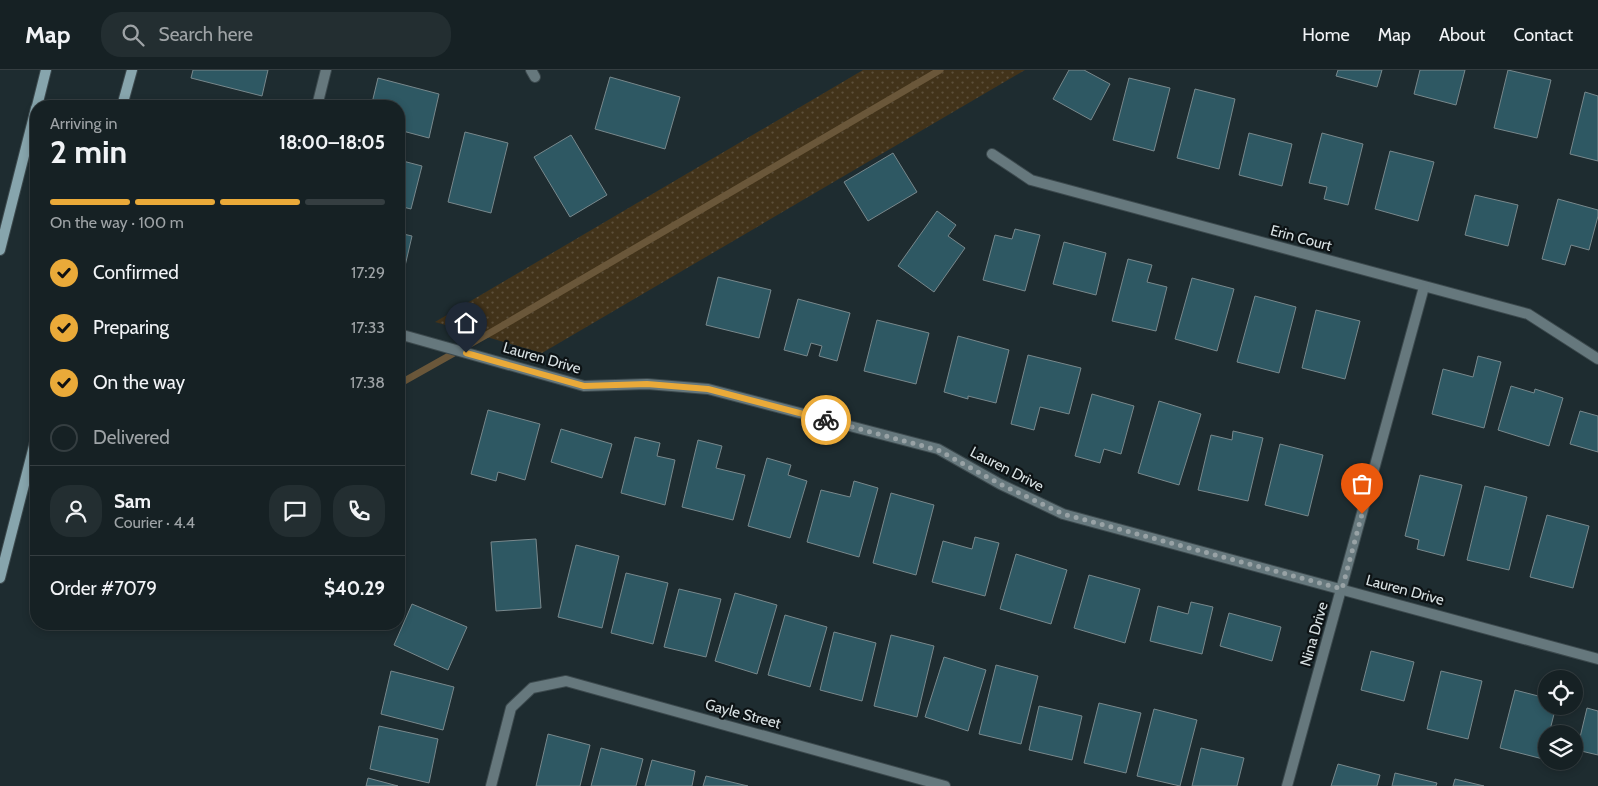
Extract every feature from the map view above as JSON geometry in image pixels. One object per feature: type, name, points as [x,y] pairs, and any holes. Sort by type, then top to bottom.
[{"type":"main road","points":[[38,100],[46,70]]},
{"type":"main road","points":[[124,100],[132,70]]},
{"type":"main road","points":[[0,250],[30,131]]},
{"type":"main road","points":[[0,578],[30,461]]},
{"type":"street","points":[[318,100],[326,70]]},
{"type":"street","name":"Erin Court","points":[[992,154],[1031,180],[1528,314],[1598,359]]},
{"type":"street","name":"Nina Drive","points":[[1287,786],[1424,287]]},
{"type":"street","name":"Lauren Drive","points":[[405,336],[584,386],[647,384],[708,389],[928,447],[938,450],[1000,484],[1063,514],[1598,659]]},
{"type":"street","name":"Gayle Street","points":[[491,786],[511,708],[532,688],[566,681],[945,786]]},
{"type":"shaded area","points":[[863,70],[1025,70],[542,353],[435,322]]},
{"type":"building","points":[[193,70],[268,70],[262,96],[191,78]]},
{"type":"building","points":[[1069,70],[1084,70],[1110,84],[1091,120],[1053,99]]},
{"type":"building","points":[[1338,70],[1382,70],[1377,87],[1336,76]]},
{"type":"building","points":[[1420,70],[1465,70],[1456,105],[1414,94]]},
{"type":"building","points":[[1508,70],[1551,80],[1537,138],[1494,128]]},
{"type":"building","points":[[610,77],[680,97],[665,149],[595,129]]},
{"type":"building","points":[[378,78],[439,94],[429,138],[405,132],[405,100],[373,100]]},
{"type":"building","points":[[1129,78],[1170,88],[1154,151],[1113,140]]},
{"type":"building","points":[[1195,89],[1235,99],[1219,169],[1177,158]]},
{"type":"building","points":[[1585,92],[1598,96],[1598,161],[1570,154]]},
{"type":"building","points":[[465,132],[508,143],[491,213],[448,202]]},
{"type":"building","points":[[1249,133],[1292,144],[1282,186],[1239,175]]},
{"type":"building","points":[[1322,133],[1363,144],[1348,205],[1324,199],[1327,187],[1309,183]]},
{"type":"building","points":[[571,135],[607,195],[570,217],[534,157]]},
{"type":"building","points":[[1390,151],[1434,162],[1418,221],[1375,209]]},
{"type":"building","points":[[893,153],[917,192],[868,221],[844,182]]},
{"type":"building","points":[[405,162],[422,166],[411,209],[405,208]]},
{"type":"building","points":[[1475,195],[1518,205],[1508,246],[1465,235]]},
{"type":"building","points":[[1558,199],[1598,210],[1589,250],[1571,245],[1565,265],[1542,259]]},
{"type":"building","points":[[937,211],[956,225],[948,236],[965,248],[934,292],[898,266]]},
{"type":"building","points":[[1015,229],[1040,235],[1025,291],[983,280],[995,235],[1012,239]]},
{"type":"building","points":[[405,234],[412,236],[405,266]]},
{"type":"building","points":[[1064,242],[1106,253],[1096,295],[1053,284]]},
{"type":"building","points":[[1128,259],[1152,265],[1147,282],[1167,287],[1156,331],[1112,321]]},
{"type":"building","points":[[718,277],[771,290],[759,338],[706,325]]},
{"type":"building","points":[[1192,278],[1234,289],[1217,351],[1175,339]]},
{"type":"building","points":[[1255,296],[1296,307],[1279,373],[1237,362]]},
{"type":"building","points":[[798,299],[850,313],[837,361],[819,356],[822,346],[811,343],[807,356],[784,350]]},
{"type":"building","points":[[1316,310],[1360,321],[1345,379],[1302,368]]},
{"type":"building","points":[[877,320],[929,333],[916,384],[864,371]]},
{"type":"building","points":[[958,336],[1009,350],[996,403],[968,396],[968,399],[944,392]]},
{"type":"building","points":[[1028,355],[1081,368],[1069,414],[1040,407],[1034,430],[1011,424]]},
{"type":"building","points":[[1478,356],[1501,362],[1484,428],[1432,414],[1443,369],[1473,377]]},
{"type":"building","points":[[1511,386],[1534,393],[1535,389],[1563,398],[1549,446],[1498,430]]},
{"type":"building","points":[[1092,394],[1134,406],[1121,454],[1104,449],[1100,463],[1075,456]]},
{"type":"building","points":[[1159,401],[1201,414],[1179,485],[1138,473]]},
{"type":"building","points":[[488,410],[540,424],[525,480],[498,472],[496,481],[471,474]]},
{"type":"building","points":[[1580,411],[1598,416],[1598,452],[1570,444]]},
{"type":"building","points":[[561,429],[612,444],[602,478],[551,462]]},
{"type":"building","points":[[1233,431],[1263,438],[1248,501],[1198,490],[1211,435],[1232,440]]},
{"type":"building","points":[[635,437],[660,443],[657,456],[675,460],[665,505],[621,493]]},
{"type":"building","points":[[698,440],[722,446],[716,468],[745,475],[733,520],[682,507]]},
{"type":"building","points":[[1280,444],[1323,455],[1308,516],[1265,505]]},
{"type":"building","points":[[767,458],[791,465],[788,475],[807,481],[790,538],[748,526]]},
{"type":"building","points":[[1420,475],[1462,485],[1444,556],[1417,549],[1419,540],[1405,536]]},
{"type":"building","points":[[854,481],[878,488],[859,557],[807,542],[821,490],[850,497]]},
{"type":"building","points":[[1485,486],[1527,497],[1509,570],[1467,560]]},
{"type":"building","points":[[891,493],[934,505],[916,575],[873,563]]},
{"type":"building","points":[[1547,515],[1589,526],[1573,588],[1530,577]]},
{"type":"building","points":[[975,537],[999,543],[985,596],[932,582],[943,541],[972,549]]},
{"type":"building","points":[[536,539],[541,608],[496,611],[491,542]]},
{"type":"building","points":[[576,545],[619,556],[602,628],[558,617]]},
{"type":"building","points":[[1016,554],[1067,570],[1051,624],[1000,609]]},
{"type":"building","points":[[626,573],[668,583],[653,644],[611,633]]},
{"type":"building","points":[[1089,575],[1140,589],[1125,643],[1074,628]]},
{"type":"building","points":[[679,589],[721,599],[706,657],[664,647]]},
{"type":"building","points":[[735,593],[777,605],[757,674],[715,661]]},
{"type":"building","points":[[1191,602],[1213,607],[1202,654],[1150,641],[1158,606],[1188,614]]},
{"type":"building","points":[[412,604],[467,627],[448,670],[394,645],[401,630],[405,630],[405,620]]},
{"type":"building","points":[[1229,613],[1281,627],[1272,661],[1220,646]]},
{"type":"building","points":[[785,615],[827,627],[810,687],[768,675]]},
{"type":"building","points":[[834,632],[876,643],[862,701],[820,690]]},
{"type":"building","points":[[891,635],[934,646],[917,717],[874,706]]},
{"type":"building","points":[[1371,651],[1414,662],[1404,701],[1361,690]]},
{"type":"building","points":[[944,657],[986,670],[968,731],[925,717]]},
{"type":"building","points":[[996,665],[1038,676],[1021,744],[979,734]]},
{"type":"building","points":[[391,671],[454,687],[443,730],[381,714]]},
{"type":"building","points":[[1441,671],[1482,681],[1468,739],[1427,729]]},
{"type":"building","points":[[1515,690],[1538,696],[1538,715],[1554,715],[1551,725],[1538,725],[1538,758],[1500,748]]},
{"type":"building","points":[[1099,703],[1141,713],[1126,773],[1084,763]]},
{"type":"building","points":[[1039,706],[1082,716],[1072,760],[1029,750]]},
{"type":"building","points":[[1587,708],[1598,711],[1598,755],[1583,751],[1583,725]]},
{"type":"building","points":[[1154,709],[1197,720],[1180,786],[1137,776]]},
{"type":"building","points":[[379,726],[438,739],[429,783],[370,769]]},
{"type":"building","points":[[548,734],[590,745],[580,786],[536,786]]},
{"type":"building","points":[[601,748],[643,759],[636,786],[591,786]]},
{"type":"building","points":[[1201,748],[1244,758],[1237,786],[1192,786]]},
{"type":"building","points":[[652,760],[695,771],[692,786],[645,786]]},
{"type":"building","points":[[1338,764],[1380,775],[1377,786],[1331,786]]},
{"type":"building","points":[[1395,773],[1437,783],[1436,786],[1392,786]]},
{"type":"building","points":[[706,776],[748,786],[703,786]]},
{"type":"building","points":[[368,778],[398,786],[366,786]]},
{"type":"building","points":[[1455,779],[1484,786],[1453,786]]},
{"type":"waterway","points":[[405,381],[940,70]]},
{"type":"way so far","points":[[826,420],[938,450],[1000,484],[1063,514],[1342,589],[1362,514]]},
{"type":"route","points":[[466,353],[584,386],[647,384],[708,389],[826,420]]}]
